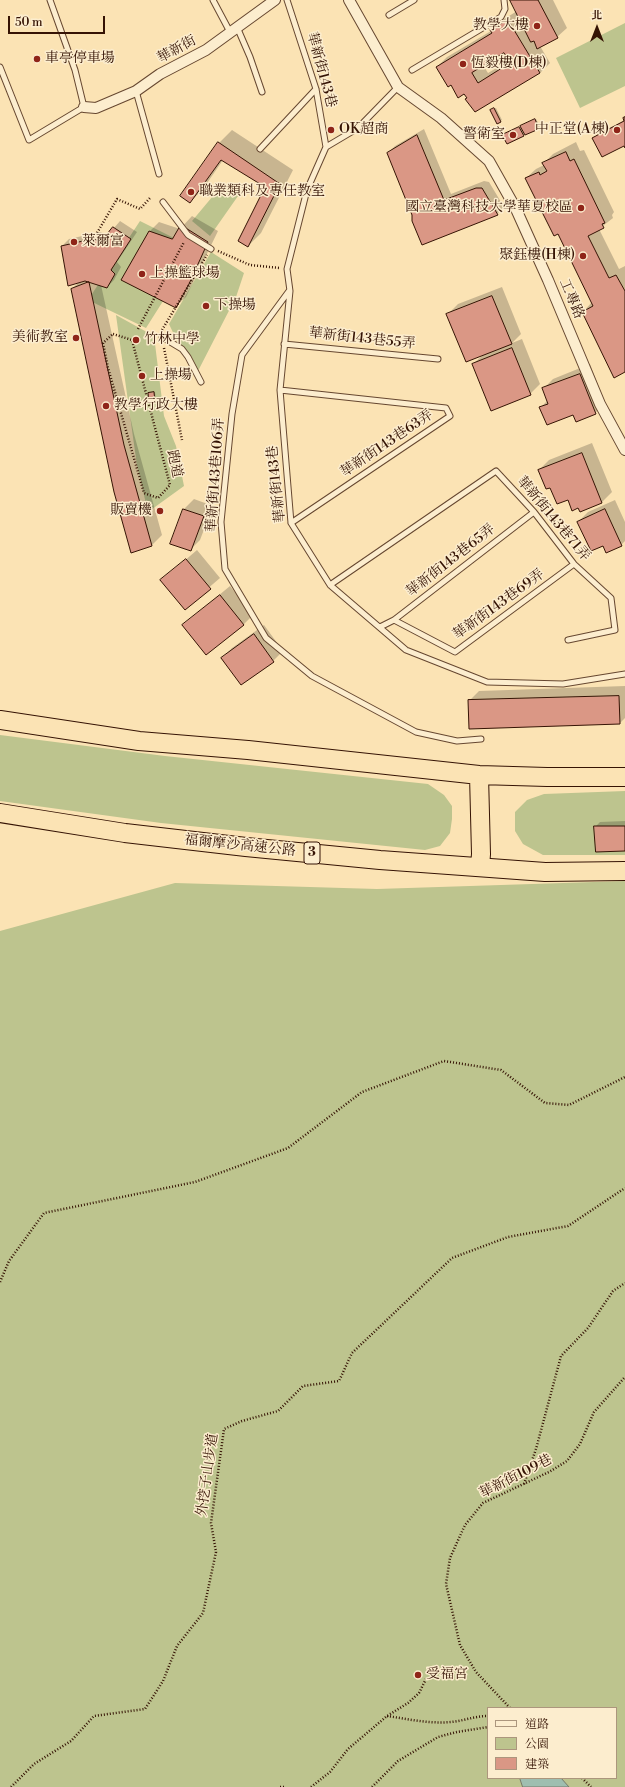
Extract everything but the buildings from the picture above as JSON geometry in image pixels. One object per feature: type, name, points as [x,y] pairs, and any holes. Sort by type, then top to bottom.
[{"type":"highway","points":[[0,720],[139,741],[248,750],[479,775],[625,777]]},
{"type":"highway","points":[[479,775],[480,867]]},
{"type":"highway","name":"福爾摩沙高速公路","points":[[0,813],[125,833],[246,847],[544,872],[625,871]]},
{"type":"street","name":"華新街","points":[[84,107],[96,108],[136,91],[160,74],[206,50],[275,0]]},
{"type":"street","name":"工專路","points":[[349,0],[398,87],[441,118],[489,161],[516,209],[548,280],[600,404],[625,450]]},
{"type":"lane","points":[[0,67],[29,140],[84,107],[75,70],[50,0]]},
{"type":"lane","points":[[213,0],[234,29],[250,57],[262,92]]},
{"type":"lane","name":"華新街143巷","points":[[287,0],[316,89],[326,147],[307,190],[287,269],[290,291],[280,390],[291,523],[330,584],[406,650],[487,682],[563,684],[625,674]]},
{"type":"lane","points":[[389,15],[414,0]]},
{"type":"lane","points":[[412,70],[501,17],[505,9],[504,0]]},
{"type":"lane","points":[[326,147],[358,128],[398,87]]},
{"type":"lane","points":[[260,149],[316,89]]},
{"type":"lane","points":[[136,91],[159,174]]},
{"type":"lane","points":[[163,202],[188,235],[211,249]]},
{"type":"lane","name":"華新街143巷106弄","points":[[290,291],[242,355],[232,414],[221,522],[225,569],[266,638],[312,676],[416,732],[457,741],[481,739]]},
{"type":"lane","points":[[162,337],[182,349],[188,357],[201,382]]},
{"type":"lane","name":"華新街143巷55弄","points":[[284,344],[438,359]]},
{"type":"lane","name":"華新街143巷63弄","points":[[280,390],[446,408],[450,416],[291,523]]},
{"type":"lane","name":"華新街143巷71弄","points":[[330,584],[496,471],[534,512],[574,564],[611,598],[615,630],[568,640]]},
{"type":"lane","name":"華新街143巷65弄","points":[[380,627],[394,620],[534,512]]},
{"type":"lane","name":"華新街143巷69弄","points":[[394,620],[455,652],[574,564]]},
{"type":"path","points":[[94,238],[117,199],[140,209],[150,198]]},
{"type":"path","points":[[138,329],[188,235]]},
{"type":"path","points":[[211,249],[250,265],[287,269]]},
{"type":"path","name":"跑道","points":[[113,334],[132,340],[170,485],[158,498],[144,493],[108,368],[103,343],[113,334]]},
{"type":"path","points":[[0,1282],[9,1261],[44,1213],[195,1182],[288,1148],[362,1092],[444,1061],[501,1070],[545,1103],[569,1105],[625,1077]]},
{"type":"path","name":"外挖子山步道","points":[[11,1787],[34,1764],[71,1741],[94,1716],[145,1709],[163,1681],[177,1646],[203,1613],[216,1552],[211,1523],[224,1429],[242,1421],[278,1410],[303,1386],[339,1381],[352,1353],[452,1258],[508,1237],[568,1226],[625,1188]]},
{"type":"path","points":[[524,1484],[536,1449],[561,1356],[588,1328],[613,1291],[625,1283]]},
{"type":"path","name":"華新街109巷","points":[[509,1707],[476,1672],[460,1645],[446,1584],[450,1558],[465,1525],[482,1503],[567,1462],[580,1444],[594,1412],[625,1377]]},
{"type":"path","points":[[311,1787],[330,1772],[348,1749],[387,1716],[408,1703],[419,1693],[427,1677]]},
{"type":"path","points":[[387,1716],[424,1722],[452,1722],[474,1716],[487,1716]]},
{"type":"path","points":[[372,1787],[398,1761],[438,1737],[487,1727]]},
{"type":"path","points":[[583,1779],[591,1787]]},
{"type":"green space","points":[[625,23],[625,86],[580,108],[556,58]]},
{"type":"green space","points":[[223,184],[238,196],[210,236],[192,221]]},
{"type":"green space","name":"上操籃球場","points":[[140,221],[196,249],[146,328],[88,300]]},
{"type":"green space","name":"下操場","points":[[211,252],[244,273],[236,297],[198,371],[178,343],[169,324]]},
{"type":"green space","name":"上操場","points":[[116,315],[154,336],[164,416],[176,446],[184,486],[148,512],[137,466]]},
{"type":"green space","points":[[0,735],[165,756],[428,784],[444,795],[452,806],[450,833],[440,846],[425,850],[161,823],[0,801]]},
{"type":"green space","points":[[625,791],[625,855],[543,855],[523,844],[515,831],[515,812],[527,800],[544,794]]},
{"type":"green space","points":[[625,881],[625,1787],[0,1787],[0,931],[175,883],[377,889]]},
{"type":"shaded area","points":[[520,1779],[562,1779],[569,1787],[523,1787]]},
{"type":"place","name":"教學大樓","points":[[537,26]]},
{"type":"place","name":"車亭停車場","points":[[37,59]]},
{"type":"place","name":"恆毅樓(D棟)","points":[[463,64]]},
{"type":"place","name":"OK超商","points":[[331,130]]},
{"type":"place","name":"中正堂(A棟)","points":[[617,130]]},
{"type":"place","name":"警衛室","points":[[513,135]]},
{"type":"place","name":"職業類科及專任教室","points":[[191,192]]},
{"type":"place","name":"國立臺灣科技大學華夏校區","points":[[581,208]]},
{"type":"place","name":"萊爾富","points":[[74,242]]},
{"type":"place","name":"聚鈺樓(H棟)","points":[[583,256]]},
{"type":"place","name":"上操籃球場","points":[[142,274]]},
{"type":"place","name":"下操場","points":[[206,306]]},
{"type":"place","name":"美術教室","points":[[76,338]]},
{"type":"place","name":"竹林中學","points":[[136,340]]},
{"type":"place","name":"上操場","points":[[142,376]]},
{"type":"place","name":"教學行政大樓","points":[[106,406]]},
{"type":"place","name":"販賣機","points":[[160,511]]},
{"type":"place","name":"受福宮","points":[[418,1675]]}]
